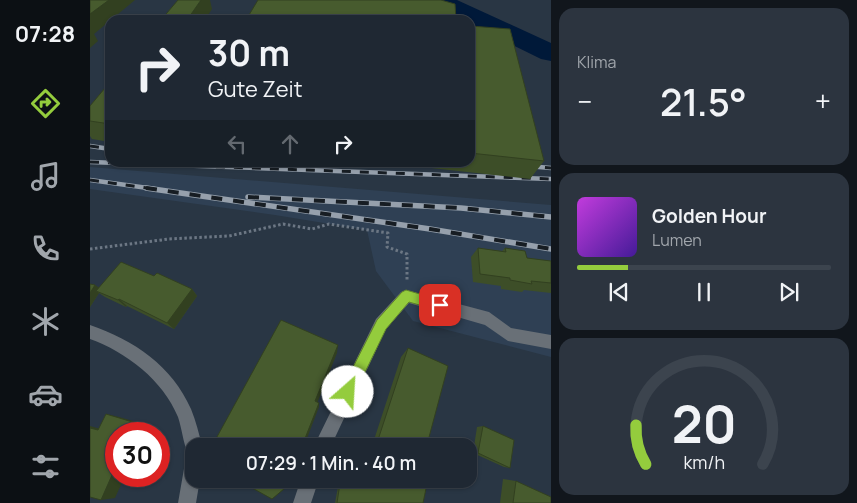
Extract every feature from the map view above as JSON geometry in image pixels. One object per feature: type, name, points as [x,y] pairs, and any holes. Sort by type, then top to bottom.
[{"type":"street","points":[[326,438],[381,324],[406,296],[489,319],[508,334],[551,342]]},
{"type":"street","points":[[90,332],[120,344],[144,360],[166,384],[185,414],[191,438]]},
{"type":"street","points":[[187,503],[190,488]]},
{"type":"street","points":[[302,503],[307,488]]},
{"type":"path","points":[[90,249],[169,239],[229,236],[283,224],[312,229],[328,224],[388,233],[388,247],[407,254],[406,296]]},
{"type":"shaded area","points":[[90,167],[551,205],[551,357],[413,321],[376,271],[367,230],[90,189]]},
{"type":"building","points":[[90,0],[109,0],[90,14]]},
{"type":"building","points":[[178,0],[201,0],[190,15],[165,15]]},
{"type":"building","points":[[258,0],[441,0],[455,4],[456,15],[249,15]]},
{"type":"building","points":[[475,26],[510,29],[544,161],[475,154]]},
{"type":"building","points":[[105,88],[105,123],[90,121],[90,106]]},
{"type":"building","points":[[478,248],[506,252],[505,248],[525,251],[527,258],[551,261],[551,283],[531,281],[532,284],[510,280],[510,278],[480,274]]},
{"type":"building","points":[[121,262],[154,276],[157,273],[192,289],[167,323],[119,299],[96,291]]},
{"type":"building","points":[[90,284],[95,285],[90,293]]},
{"type":"building","points":[[281,320],[338,345],[315,401],[319,403],[305,438],[216,438]]},
{"type":"building","points":[[408,348],[448,366],[429,438],[379,438]]},
{"type":"building","points":[[106,414],[133,422],[105,422],[105,487],[107,487],[101,500],[90,497],[90,428],[98,430]]},
{"type":"building","points":[[483,426],[514,440],[510,468],[478,453]]},
{"type":"building","points":[[516,481],[551,497],[551,503],[513,503]]},
{"type":"building","points":[[252,488],[285,488],[272,499]]},
{"type":"building","points":[[339,488],[426,488],[423,503],[337,503]]},
{"type":"waterway","points":[[438,0],[470,15]]},
{"type":"waterway","points":[[475,17],[551,53]]},
{"type":"railway","points":[[90,146],[105,148]]},
{"type":"railway","points":[[90,162],[105,163]]},
{"type":"railway","points":[[527,166],[551,168]]},
{"type":"railway","points":[[226,167],[551,179]]},
{"type":"railway","points":[[90,180],[155,189]]},
{"type":"railway","points":[[146,188],[430,229],[551,249]]},
{"type":"railway","points":[[248,197],[461,208],[551,217]]},
{"type":"route","points":[[348,392],[381,324],[406,296],[440,305]]}]
